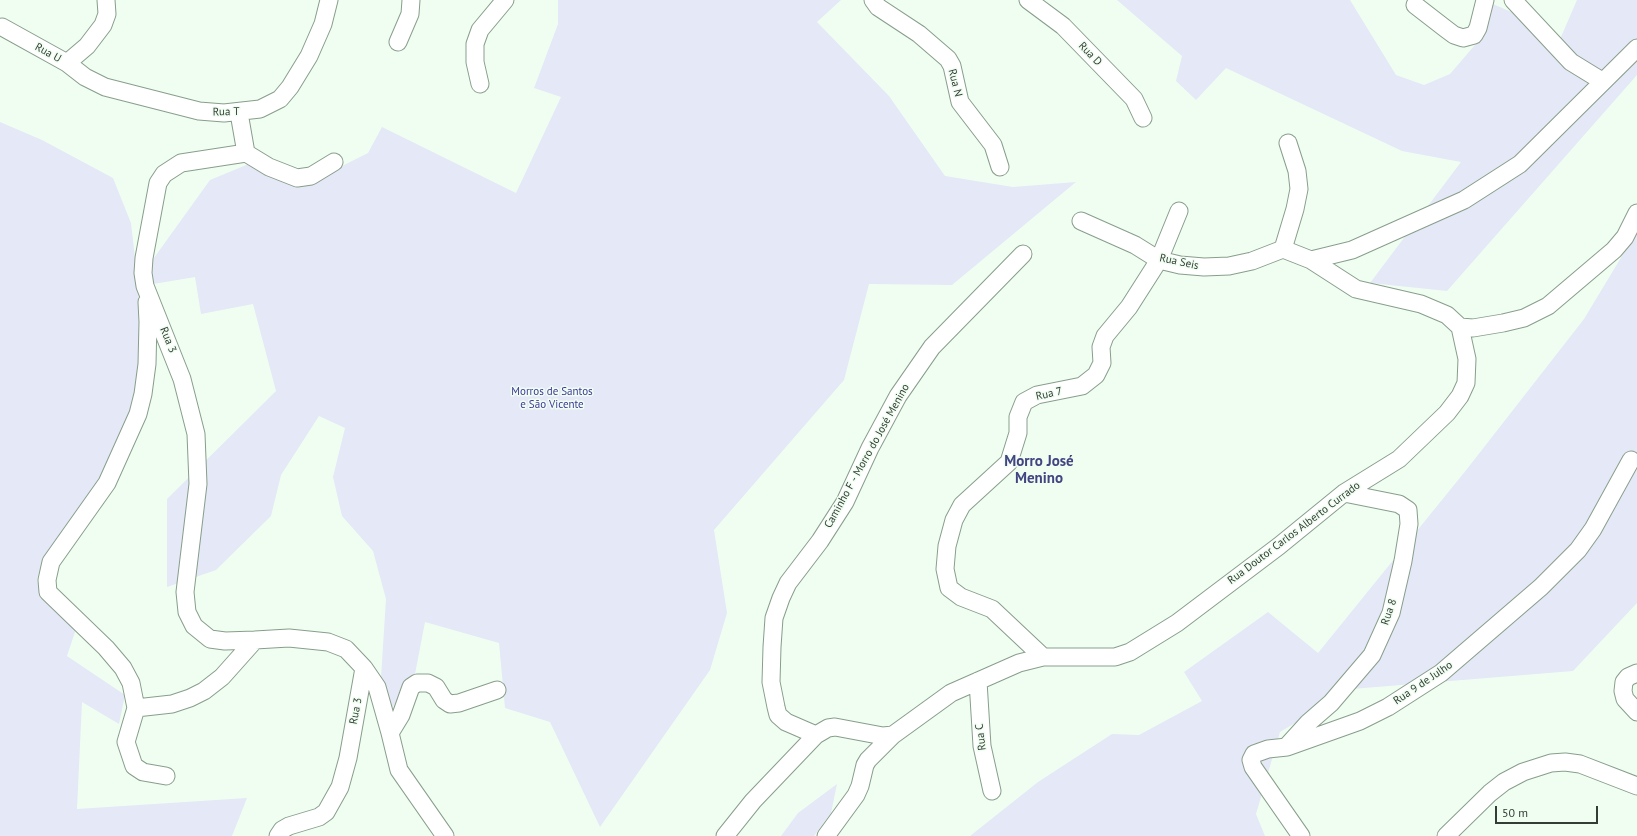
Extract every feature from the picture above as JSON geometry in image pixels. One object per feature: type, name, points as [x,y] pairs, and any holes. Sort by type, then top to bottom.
[{"type":"street","name":"Rua U","points":[[2,27],[67,63],[87,46],[103,25],[107,14],[106,0]]},
{"type":"street","name":"Rua T","points":[[67,63],[85,77],[105,87],[199,111],[224,114],[260,108],[280,99],[290,87],[310,56],[323,24],[329,0]]},
{"type":"street","points":[[398,42],[410,14],[411,0]]},
{"type":"street","points":[[480,84],[475,62],[475,44],[480,30],[505,0]]},
{"type":"street","name":"Rua N","points":[[873,0],[878,7],[919,34],[948,59],[952,66],[960,102],[993,145],[1000,167]]},
{"type":"street","name":"Rua D","points":[[1028,0],[1069,32],[1134,99],[1142,118]]},
{"type":"street","points":[[1415,5],[1454,35],[1463,38],[1474,35],[1478,28],[1485,0]]},
{"type":"street","points":[[1513,0],[1571,62],[1602,81]]},
{"type":"street","points":[[1311,260],[1352,250],[1464,200],[1520,164],[1602,81],[1637,48]]},
{"type":"street","points":[[239,112],[246,152],[268,167],[297,178],[311,176],[334,162]]},
{"type":"street","points":[[1288,143],[1297,171],[1299,189],[1295,209],[1283,249],[1311,260],[1356,289],[1420,304],[1447,314],[1460,327],[1473,328],[1524,318],[1548,306],[1614,250],[1625,237],[1637,213]]},
{"type":"street","name":"Rua 3","points":[[246,152],[181,163],[164,174],[158,183],[144,258],[143,272],[145,286],[182,379],[196,434],[198,484],[185,592],[187,612],[194,626],[210,638],[225,641],[289,638],[328,642],[346,649],[364,668],[348,758],[340,787],[332,804],[326,812],[318,817],[289,826],[282,830],[278,836]]},
{"type":"street","name":"Rua 7","points":[[1043,657],[992,609],[961,597],[949,588],[945,569],[947,546],[954,520],[962,505],[1009,462],[1018,434],[1018,417],[1024,402],[1037,395],[1082,386],[1096,375],[1102,363],[1101,347],[1105,336],[1129,307],[1159,260],[1179,212]]},
{"type":"street","name":"Rua Seis","points":[[1081,221],[1135,245],[1159,260],[1180,265],[1204,267],[1229,266],[1252,261],[1283,249]]},
{"type":"street","name":"Caminho F - Morro do José Menino","points":[[816,735],[786,722],[778,715],[771,682],[774,618],[781,598],[788,583],[820,541],[845,502],[870,448],[898,396],[932,347],[1023,254]]},
{"type":"street","points":[[145,286],[148,322],[147,364],[143,394],[138,414],[107,483],[50,562],[47,580],[48,592],[106,648],[123,668],[131,683],[136,708],[126,742],[134,766],[143,772],[166,776]]},
{"type":"street","name":"Rua Doutor Carlos Alberto Currado","points":[[826,836],[856,796],[865,765],[892,735],[951,693],[1019,663],[1043,657],[1114,657],[1130,652],[1177,623],[1279,546],[1344,493],[1399,459],[1447,413],[1460,396],[1466,383],[1467,359],[1460,327]]},
{"type":"street","name":"Rua 9 de Julho","points":[[1301,836],[1280,808],[1251,763],[1254,754],[1268,749],[1287,747],[1360,721],[1388,707],[1442,673],[1541,587],[1578,550],[1593,529],[1630,460]]},
{"type":"street","name":"Rua 8","points":[[1287,747],[1308,723],[1331,703],[1372,655],[1391,612],[1403,561],[1410,524],[1408,510],[1399,504],[1344,493]]},
{"type":"street","points":[[136,708],[172,704],[190,698],[204,691],[222,677],[255,640]]},
{"type":"street","points":[[364,668],[377,687],[399,770],[445,836]]},
{"type":"street","points":[[1637,673],[1628,677],[1624,682],[1623,691],[1625,698],[1637,712]]},
{"type":"street","name":"Rua C","points":[[978,681],[982,746],[992,791]]},
{"type":"street","points":[[390,733],[401,715],[411,687],[417,683],[428,683],[436,687],[444,700],[450,704],[459,703],[497,690]]},
{"type":"street","points":[[725,836],[753,801],[816,735],[828,728],[836,727],[883,736],[892,735]]},
{"type":"street","points":[[1446,836],[1490,793],[1504,782],[1523,772],[1551,764],[1565,762],[1580,764],[1637,786]]},
{"type":"green space","name":"Morros de Santos e São Vicente","points":[[558,0],[841,0],[817,22],[889,96],[945,176],[1013,187],[1076,182],[952,285],[869,284],[844,380],[714,530],[727,613],[710,670],[600,827],[550,722],[505,708],[499,643],[425,622],[415,674],[392,708],[381,677],[386,599],[373,551],[342,516],[333,477],[345,428],[319,416],[281,475],[271,516],[216,570],[167,587],[167,499],[276,391],[253,304],[201,314],[195,277],[153,284],[151,262],[210,180],[251,163],[308,183],[368,153],[382,127],[516,193],[561,97],[534,88],[558,24]]},
{"type":"green space","points":[[1117,0],[1350,0],[1396,75],[1424,85],[1450,74],[1480,39],[1486,1],[1516,14],[1554,53],[1577,0],[1637,0],[1637,75],[1447,291],[1370,283],[1461,162],[1402,151],[1226,68],[1196,100],[1176,81],[1182,56]]},
{"type":"green space","points":[[0,122],[42,140],[113,178],[131,223],[142,319],[137,395],[100,481],[43,559],[37,579],[39,590],[76,629],[67,656],[125,695],[119,724],[82,702],[77,809],[247,798],[232,836],[0,836]]},
{"type":"green space","points":[[1637,231],[1637,603],[1573,671],[1352,689],[1280,732],[1256,814],[1265,836],[970,836],[1038,782],[1112,734],[1139,735],[1202,701],[1184,672],[1268,612],[1318,653],[1467,469],[1584,319]]},
{"type":"green space","points":[[837,784],[831,813],[814,836],[781,836],[798,813]]},
{"type":"district","name":"Morro José Menino","points":[[1039,470]]}]
